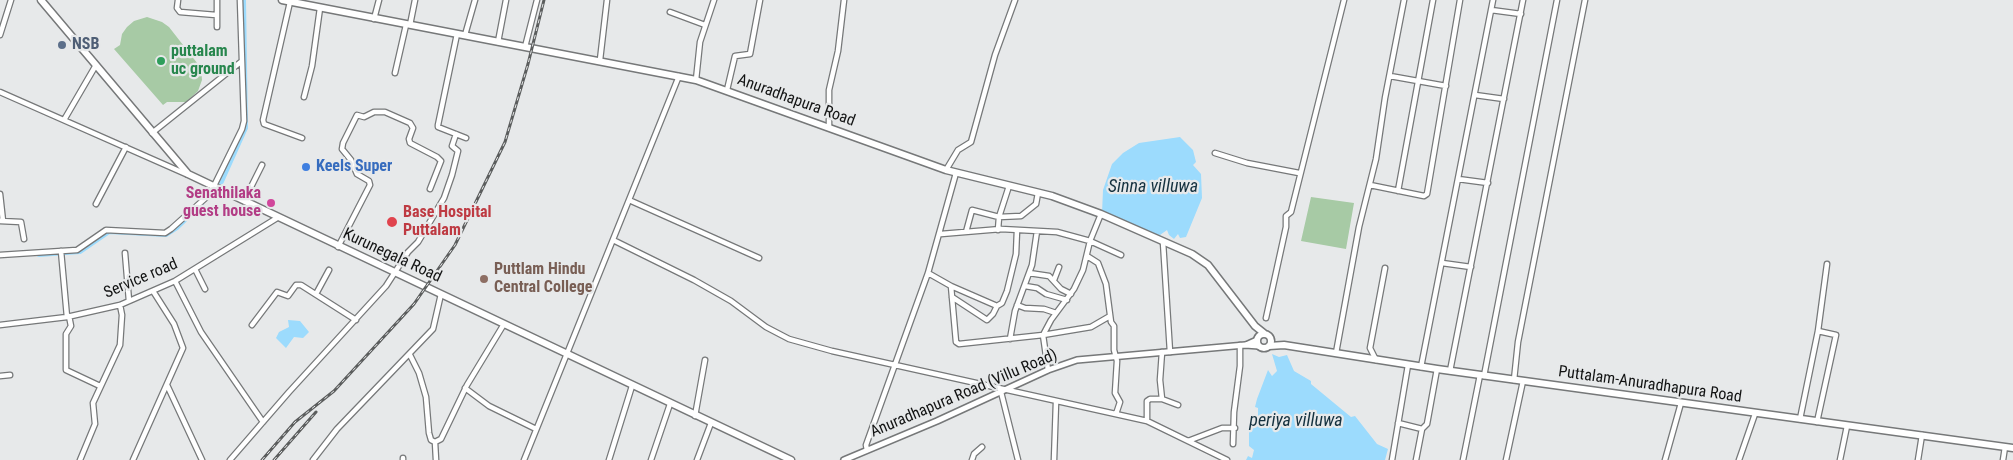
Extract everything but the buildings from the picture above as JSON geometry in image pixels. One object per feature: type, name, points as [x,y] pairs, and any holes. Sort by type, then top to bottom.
[{"type":"highway","name":"Kurunegala Road","points":[[41,0],[188,174],[711,424],[791,460]]},
{"type":"highway","name":"Anuradhapura Road","points":[[285,0],[374,19],[600,60],[696,80],[946,170],[1038,193],[1101,214],[1192,254],[1208,265],[1255,326],[1267,336],[1284,345]]},
{"type":"highway","name":"Anuradhapura Road","points":[[1255,326],[1258,342]]},
{"type":"highway","points":[[1269,346],[1267,336],[1258,342],[1263,348],[1284,345]]},
{"type":"highway","name":"Puttalam-Anuradhapura Road","points":[[1284,345],[1482,376],[2013,448]]},
{"type":"main road","name":"Anuradhapura Road (Villu Road)","points":[[844,460],[1048,370],[1077,360],[1243,345],[1258,342]]},
{"type":"street","points":[[1,31],[11,0]]},
{"type":"street","points":[[178,0],[177,8],[180,12],[216,15]]},
{"type":"street","points":[[216,0],[218,27]]},
{"type":"street","points":[[0,254],[77,250],[106,230],[166,233],[205,198],[214,187],[244,121],[240,0]]},
{"type":"street","points":[[285,0],[263,120],[264,124],[302,138]]},
{"type":"street","points":[[374,19],[379,0]]},
{"type":"street","points":[[395,74],[415,0]]},
{"type":"street","points":[[465,35],[475,0]]},
{"type":"street","points":[[498,42],[506,0]]},
{"type":"street","points":[[525,47],[537,0]]},
{"type":"street","points":[[600,60],[607,0]]},
{"type":"street","points":[[696,80],[700,42],[714,0]]},
{"type":"street","points":[[726,90],[735,56],[750,54],[760,0]]},
{"type":"street","points":[[829,127],[829,90],[838,51],[844,0]]},
{"type":"street","points":[[946,170],[958,150],[971,142],[995,55],[1015,0]]},
{"type":"street","points":[[1266,318],[1286,227],[1286,216],[1291,212],[1299,173],[1344,0]]},
{"type":"street","points":[[1336,354],[1404,0]]},
{"type":"street","points":[[1398,191],[1433,0]]},
{"type":"street","points":[[1370,184],[1424,196],[1427,194],[1460,0]]},
{"type":"street","points":[[1421,367],[1493,0]]},
{"type":"street","points":[[1450,371],[1523,0]]},
{"type":"street","points":[[1463,460],[1482,376],[1557,0]]},
{"type":"street","points":[[1514,380],[1518,342],[1585,0]]},
{"type":"street","points":[[304,97],[312,66],[320,8]]},
{"type":"street","points":[[1491,10],[1520,14]]},
{"type":"street","points":[[670,12],[705,25]]},
{"type":"street","points":[[457,34],[438,127],[466,138]]},
{"type":"street","points":[[152,133],[242,61]]},
{"type":"street","points":[[64,120],[96,65]]},
{"type":"street","points":[[524,460],[679,76]]},
{"type":"street","points":[[1390,76],[1446,86]]},
{"type":"street","points":[[0,92],[188,174]]},
{"type":"street","points":[[1475,95],[1504,99]]},
{"type":"street","points":[[338,247],[370,185],[369,181],[357,174],[351,160],[342,149],[343,143],[357,115],[364,117],[374,112],[385,112],[410,123],[413,128],[410,143],[437,156],[441,161],[430,189]]},
{"type":"street","points":[[230,460],[356,320],[395,273],[408,252],[418,242],[444,198],[458,151],[452,146],[456,134]]},
{"type":"street","points":[[96,204],[126,147]]},
{"type":"street","points":[[1215,153],[1299,173]]},
{"type":"street","points":[[244,202],[262,164]]},
{"type":"street","points":[[867,450],[866,445],[941,234],[956,173]]},
{"type":"street","points":[[1458,179],[1488,183]]},
{"type":"street","points":[[998,230],[999,217],[1009,186]]},
{"type":"street","points":[[966,232],[972,210],[999,217],[1021,216],[1036,204],[1038,193]]},
{"type":"street","points":[[0,194],[2,221],[20,222],[24,239]]},
{"type":"street","points":[[630,200],[759,258]]},
{"type":"street","points":[[1048,370],[1043,335],[1070,294],[1083,270],[1090,241],[1101,214]]},
{"type":"street","name":"Service road","points":[[0,325],[68,317],[129,301],[175,281],[277,218]]},
{"type":"street","points":[[941,234],[998,230],[1057,232],[1090,241],[1121,255]]},
{"type":"street","points":[[952,297],[987,320],[997,306],[1002,303],[1012,272],[1017,230]]},
{"type":"street","points":[[1010,339],[1017,305],[1029,273],[1037,231]]},
{"type":"street","points":[[613,240],[694,280],[731,301],[766,327],[790,339],[832,352],[1147,421],[1227,460]]},
{"type":"street","points":[[1163,242],[1170,352]]},
{"type":"street","points":[[61,251],[68,317],[71,326],[66,334],[66,370],[100,386]]},
{"type":"street","points":[[125,253],[129,301]]},
{"type":"street","points":[[1087,256],[1098,263],[1106,284],[1110,316],[1114,326],[1116,355],[1115,393],[1120,402],[1116,414]]},
{"type":"street","points":[[1442,263],[1471,267]]},
{"type":"street","points":[[1800,419],[1818,331],[1827,264]]},
{"type":"street","points":[[1054,280],[1059,267]]},
{"type":"street","points":[[1376,360],[1370,348],[1385,268]]},
{"type":"street","points":[[195,269],[206,289]]},
{"type":"street","points":[[316,294],[329,270]]},
{"type":"street","points":[[928,273],[951,286],[997,306]]},
{"type":"street","points":[[1029,273],[1049,276],[1061,289],[1070,294]]},
{"type":"street","points":[[175,281],[201,332],[263,422]]},
{"type":"street","points":[[252,325],[277,292],[288,296],[297,284],[356,320]]},
{"type":"street","points":[[951,286],[958,344],[1043,335],[1090,327],[1110,316]]},
{"type":"street","points":[[1025,286],[1037,288],[1046,294],[1066,300]]},
{"type":"street","points":[[133,460],[181,353],[183,343],[153,291]]},
{"type":"street","points":[[314,460],[337,429],[433,329],[441,294]]},
{"type":"street","points":[[80,460],[94,424],[92,408],[100,386],[120,345],[122,315],[120,304]]},
{"type":"street","points":[[1017,305],[1025,308],[1044,309],[1056,313]]},
{"type":"street","points":[[435,442],[441,439],[465,388],[504,324]]},
{"type":"street","points":[[1817,422],[1836,335],[1818,331]]},
{"type":"street","points":[[1233,444],[1234,412],[1243,345]]},
{"type":"street","points":[[1162,352],[1162,399]]},
{"type":"street","points":[[410,355],[419,373],[426,397],[429,433],[431,440],[435,442],[436,460]]},
{"type":"street","points":[[695,416],[705,360]]},
{"type":"street","points":[[1392,460],[1408,365]]},
{"type":"street","points":[[1416,460],[1422,429],[1427,424],[1436,369]]},
{"type":"street","points":[[0,376],[10,375]]},
{"type":"street","points":[[1506,460],[1523,381]]},
{"type":"street","points":[[167,385],[202,460]]},
{"type":"street","points":[[609,460],[632,386]]},
{"type":"street","points":[[465,388],[488,406],[536,430]]},
{"type":"street","points":[[1004,391],[1018,460]]},
{"type":"street","points":[[1147,421],[1147,401],[1150,398],[1162,399],[1178,405]]},
{"type":"street","points":[[1054,460],[1056,402]]},
{"type":"street","points":[[1665,460],[1681,403]]},
{"type":"street","points":[[651,460],[670,404]]},
{"type":"street","points":[[1739,460],[1755,414]]},
{"type":"street","points":[[1398,423],[1422,429]]},
{"type":"street","points":[[697,460],[711,424]]},
{"type":"street","points":[[1840,460],[1847,426]]},
{"type":"street","points":[[1188,441],[1222,428],[1235,428]]},
{"type":"street","points":[[1918,460],[1922,435]]},
{"type":"street","points":[[972,460],[974,454],[982,447]]},
{"type":"street","points":[[2003,460],[2005,447]]},
{"type":"green space","name":"puttalam uc ground","points":[[147,17],[162,22],[169,27],[201,68],[202,80],[198,91],[186,102],[167,102],[163,105],[114,49],[120,45],[122,34],[127,27],[134,21]]},
{"type":"green space","points":[[1311,197],[1354,203],[1346,249],[1301,241]]},
{"type":"water","name":"Sinna villuwa","points":[[1180,137],[1193,150],[1196,162],[1193,165],[1201,174],[1202,198],[1186,237],[1180,238],[1178,234],[1174,239],[1167,230],[1160,235],[1152,234],[1102,213],[1103,190],[1112,164],[1123,153],[1139,143]]},
{"type":"water","points":[[288,320],[300,321],[309,332],[303,338],[294,337],[286,348],[276,338],[279,332],[289,327]]},
{"type":"water","name":"periya villuwa","points":[[1272,354],[1279,357],[1287,355],[1294,371],[1311,381],[1311,384],[1351,417],[1355,416],[1377,444],[1388,449],[1385,460],[1246,460],[1248,456],[1252,458],[1254,450],[1249,446],[1249,424],[1258,415],[1258,408],[1255,407],[1257,399],[1268,370],[1272,376],[1277,371]]},
{"type":"waterway","points":[[220,186],[246,128],[244,0]]},
{"type":"waterway","points":[[39,255],[80,252],[109,232],[166,235],[177,228],[202,204]]},
{"type":"railway","points":[[262,460],[295,422],[334,391],[414,304],[455,245],[505,142],[528,64],[544,0]]},
{"type":"railway","points":[[274,460],[316,412]]},
{"type":"place","name":"NSB","points":[[62,45]]},
{"type":"place","name":"puttalam uc ground","points":[[161,61]]},
{"type":"place","name":"Keels Super","points":[[306,167]]},
{"type":"place","name":"Senathilaka guest house","points":[[271,203]]},
{"type":"place","name":"Base Hospital Puttalam","points":[[392,222]]},
{"type":"place","name":"Puttlam Hindu Central College","points":[[484,279]]}]
